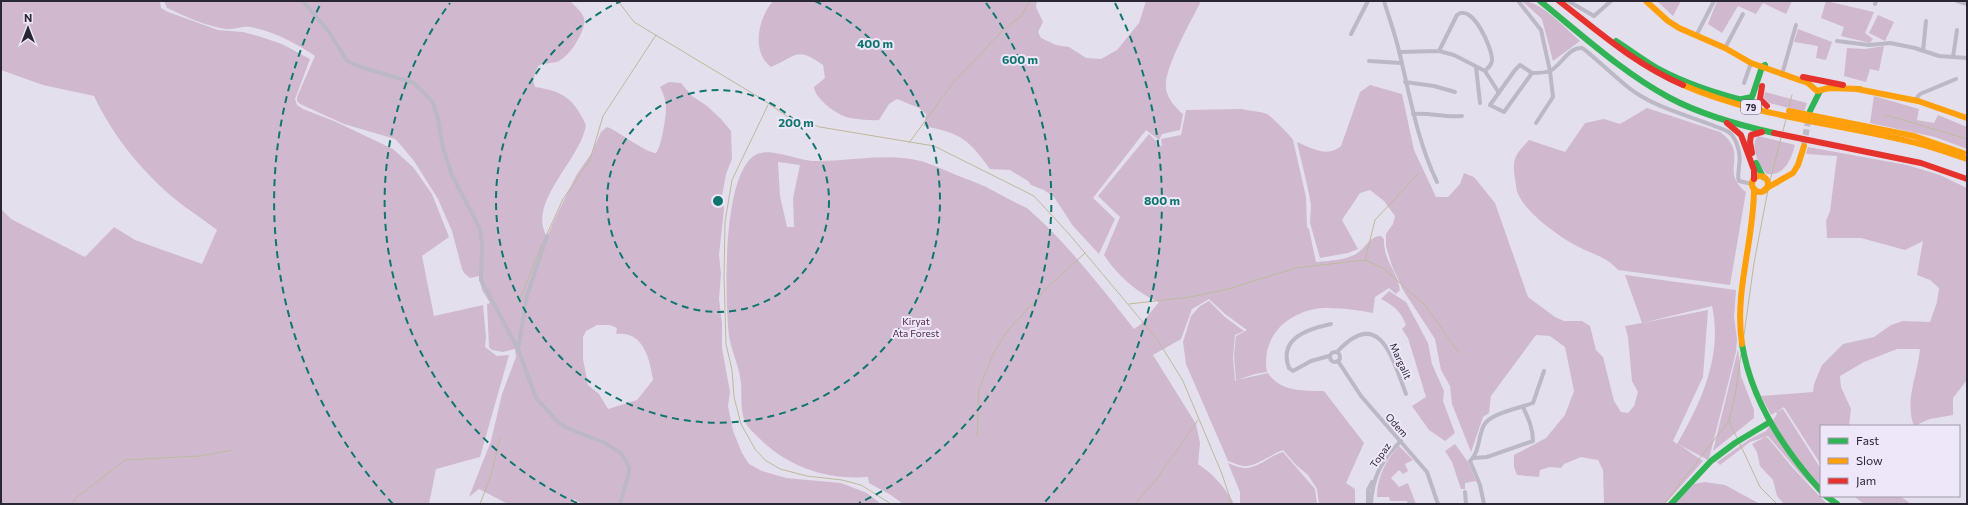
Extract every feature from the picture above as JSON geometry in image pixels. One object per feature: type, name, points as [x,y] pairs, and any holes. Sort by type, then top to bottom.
[{"type":"main road","name":"79","points":[[1540,1],[1629,72],[1657,92],[1678,103],[1720,119],[1768,132],[1915,162],[1946,170],[1967,179]]},
{"type":"main road","name":"79","points":[[1559,1],[1618,48],[1646,67],[1703,94],[1778,114],[1917,143],[1967,159]]},
{"type":"main road","points":[[1646,1],[1668,20],[1696,36],[1725,48],[1751,63],[1801,80],[1860,89],[1915,100],[1967,118]]},
{"type":"main road","points":[[1588,23],[1659,69],[1695,85],[1767,106],[1914,136],[1967,154]]},
{"type":"main road","points":[[1739,56],[1764,67],[1783,71],[1816,83],[1824,83],[1822,90],[1810,110],[1816,83]]},
{"type":"main road","points":[[1737,98],[1745,99],[1752,97],[1764,67]]},
{"type":"main road","points":[[1764,67],[1760,95],[1761,101],[1767,106]]},
{"type":"main road","points":[[1816,83],[1817,91],[1860,89]]},
{"type":"main road","points":[[1720,119],[1735,128],[1741,135],[1754,170],[1754,202],[1742,279],[1739,323],[1746,366],[1770,422],[1805,473],[1820,490]]},
{"type":"main road","points":[[1763,190],[1767,185],[1757,167],[1750,142],[1751,135],[1754,133],[1768,132]]},
{"type":"main road","points":[[1754,202],[1758,194],[1769,185],[1786,179],[1796,168],[1804,146]]},
{"type":"main road","points":[[1753,184],[1758,176],[1782,180]]},
{"type":"main road","points":[[1753,184],[1763,190]]},
{"type":"main road","points":[[1671,504],[1711,461],[1770,422]]},
{"type":"main road","points":[[1827,497],[1837,504]]},
{"type":"street","points":[[303,1],[329,32],[347,61],[358,66],[414,83],[432,100],[438,119],[443,148],[452,175],[480,229],[482,244],[481,280],[518,349],[530,386],[542,407],[567,428],[605,443],[625,458],[629,472],[620,504]]},
{"type":"street","points":[[1351,34],[1368,1]]},
{"type":"street","points":[[1384,1],[1399,52],[1413,114],[1429,164],[1437,182]]},
{"type":"street","points":[[1568,1],[1594,16],[1610,1]]},
{"type":"street","points":[[1696,36],[1714,1]]},
{"type":"street","points":[[1959,1],[1967,4]]},
{"type":"street","points":[[1519,2],[1541,30],[1550,71],[1553,96],[1536,123]]},
{"type":"street","points":[[1439,51],[1457,15],[1462,12],[1466,13],[1473,18],[1481,29],[1491,55],[1490,66],[1485,71]]},
{"type":"street","points":[[1725,48],[1743,14]]},
{"type":"street","points":[[1923,51],[1926,21]]},
{"type":"street","points":[[1783,71],[1796,25]]},
{"type":"street","points":[[1953,57],[1957,30]]},
{"type":"street","points":[[1837,41],[1870,45],[1890,44],[1939,56],[1967,58]]},
{"type":"street","points":[[1532,73],[1504,112],[1490,105],[1520,65],[1532,73],[1550,71],[1568,54],[1576,49],[1582,48],[1588,51],[1615,78],[1637,94],[1665,108],[1722,129],[1731,134],[1738,149],[1740,165],[1738,178],[1742,182],[1753,184]]},
{"type":"street","points":[[1399,52],[1439,51],[1454,54],[1485,71],[1499,93]]},
{"type":"street","points":[[1369,61],[1401,63]]},
{"type":"street","points":[[1744,83],[1751,63]]},
{"type":"street","points":[[1476,67],[1480,103]]},
{"type":"street","points":[[1915,100],[1920,94],[1956,79]]},
{"type":"street","points":[[1405,82],[1434,86],[1456,92]]},
{"type":"street","points":[[1413,114],[1421,113],[1439,116],[1462,116]]},
{"type":"street","points":[[518,349],[527,296],[547,236]]},
{"type":"street","points":[[1330,356],[1333,362],[1338,361],[1340,356],[1337,352],[1332,352],[1330,356],[1311,361],[1293,371],[1289,368],[1286,360],[1288,349],[1294,339],[1306,331],[1331,324]]},
{"type":"street","name":"Margalit","points":[[1337,352],[1347,342],[1358,336],[1370,335],[1380,338],[1387,347],[1406,394]]},
{"type":"street","name":"Odem","points":[[1338,361],[1361,396],[1427,472],[1438,504]]},
{"type":"street","points":[[1484,504],[1480,484],[1470,461],[1473,458],[1484,424],[1496,415],[1533,403],[1544,371]]},
{"type":"street","points":[[1473,458],[1487,458],[1534,441],[1534,432],[1523,407]]},
{"type":"street","name":"Topaz","points":[[1368,504],[1368,490],[1374,478],[1389,453],[1401,441]]},
{"type":"street","name":"Topaz","points":[[1372,504],[1374,478]]},
{"type":"street","points":[[1465,492],[1466,504]]},
{"type":"green space","points":[[1,1],[160,1],[161,8],[168,12],[218,30],[243,32],[258,36],[282,44],[310,59],[295,99],[297,105],[393,149],[413,167],[432,194],[449,237],[422,256],[434,316],[483,305],[486,337],[485,347],[497,356],[509,355],[480,457],[436,469],[429,504],[1,504],[1,209],[11,219],[85,257],[114,227],[135,240],[202,264],[217,230],[185,207],[157,183],[133,157],[112,128],[94,96],[43,85],[1,70]]},
{"type":"green space","points":[[164,1],[570,1],[580,11],[584,18],[583,29],[580,36],[568,54],[559,61],[538,66],[533,80],[535,87],[560,94],[572,103],[582,116],[586,125],[582,138],[575,152],[549,195],[544,210],[542,224],[547,237],[577,174],[591,154],[601,132],[607,127],[646,150],[656,153],[661,139],[666,113],[664,95],[660,87],[669,82],[681,83],[692,96],[707,106],[731,131],[732,159],[726,174],[722,196],[724,209],[719,255],[721,274],[719,299],[722,323],[722,348],[730,392],[728,406],[733,431],[742,453],[749,464],[762,471],[786,478],[841,483],[867,493],[881,504],[582,504],[574,499],[572,504],[508,504],[479,489],[469,497],[491,441],[502,394],[516,357],[515,349],[503,352],[492,350],[489,347],[487,304],[490,303],[482,290],[479,276],[470,278],[462,269],[452,231],[438,199],[414,161],[395,139],[344,124],[300,104],[297,101],[297,97],[315,56],[292,42],[267,31],[250,27],[228,29],[218,28],[167,8]],"holes":[[[597,325],[610,325],[617,328],[616,334],[625,334],[639,341],[644,348],[650,363],[653,380],[637,400],[608,409],[599,394],[588,385],[583,359],[583,337],[586,331]]]},
{"type":"green space","points":[[773,1],[1037,1],[1036,7],[1043,22],[1038,32],[1041,38],[1056,45],[1069,47],[1086,58],[1101,59],[1117,50],[1139,23],[1146,1],[1201,1],[1173,57],[1166,80],[1166,89],[1170,100],[1183,114],[1180,130],[1162,134],[1159,140],[1146,130],[1093,198],[1115,219],[1099,254],[1073,226],[1054,197],[1044,190],[1031,185],[1028,181],[1010,170],[990,169],[969,144],[956,135],[924,126],[926,114],[919,108],[897,99],[889,104],[879,120],[845,117],[823,102],[815,92],[814,87],[825,78],[823,65],[802,54],[771,67],[765,61],[761,53],[759,35],[764,16]]},
{"type":"green space","points":[[1522,1],[1529,2],[1545,10],[1580,41],[1553,61],[1542,19]]},
{"type":"green space","points":[[1657,1],[1681,1],[1673,16]]},
{"type":"green space","points":[[1717,1],[1792,1],[1786,14],[1763,3],[1756,14],[1738,6],[1722,33],[1708,24]]},
{"type":"green space","points":[[1826,1],[1874,12],[1865,33],[1873,39],[1870,43],[1841,36],[1844,27],[1821,18]]},
{"type":"green space","points":[[1878,15],[1894,22],[1885,41],[1869,33]]},
{"type":"green space","points":[[1798,29],[1832,42],[1826,60],[1816,58],[1818,46],[1794,42]]},
{"type":"green space","points":[[1884,46],[1879,71],[1870,69],[1866,82],[1844,76],[1847,48],[1865,49]]},
{"type":"green space","points":[[1370,85],[1402,94],[1414,150],[1436,197],[1448,197],[1460,184],[1464,173],[1474,177],[1495,203],[1528,297],[1555,317],[1564,321],[1582,321],[1590,326],[1596,350],[1603,357],[1614,401],[1621,412],[1628,413],[1634,406],[1638,392],[1632,381],[1628,337],[1625,326],[1642,323],[1625,275],[1736,290],[1734,317],[1737,339],[1736,352],[1710,455],[1708,460],[1678,444],[1703,461],[1665,504],[1604,504],[1603,470],[1598,460],[1581,457],[1564,464],[1561,468],[1550,467],[1540,470],[1539,477],[1517,475],[1514,467],[1514,455],[1546,438],[1565,415],[1574,391],[1565,347],[1550,336],[1536,335],[1491,396],[1489,413],[1483,417],[1471,452],[1452,404],[1450,386],[1441,370],[1435,339],[1403,290],[1392,266],[1386,246],[1386,234],[1393,224],[1395,216],[1384,201],[1370,190],[1360,193],[1342,220],[1358,249],[1348,253],[1320,258],[1310,223],[1311,205],[1297,142],[1319,151],[1325,152],[1336,150],[1341,146],[1360,92]],"holes":[[[1712,306],[1715,324],[1715,342],[1708,378],[1702,395],[1677,444],[1673,441],[1703,377],[1708,310],[1642,323]]]},
{"type":"green space","points":[[1765,92],[1807,103],[1804,112],[1769,103],[1764,98]]},
{"type":"green space","points":[[1874,96],[1919,109],[1917,120],[1934,123],[1938,115],[1967,127],[1967,149],[1935,137],[1870,123]]},
{"type":"green space","points":[[1647,108],[1720,132],[1729,140],[1733,148],[1734,177],[1738,184],[1746,192],[1730,285],[1618,270],[1609,262],[1577,246],[1542,223],[1526,207],[1517,191],[1514,161],[1520,149],[1529,140],[1565,152],[1585,123],[1604,119],[1620,124]]},
{"type":"green space","name":"Kiryat Ata Forest","points":[[1242,109],[1264,113],[1272,118],[1292,138],[1306,197],[1307,227],[1309,229],[1316,262],[1347,258],[1359,252],[1373,238],[1381,236],[1384,239],[1384,247],[1388,260],[1399,284],[1400,290],[1396,294],[1389,288],[1375,297],[1373,313],[1344,309],[1321,308],[1304,312],[1294,317],[1277,330],[1271,339],[1266,360],[1267,372],[1237,380],[1268,373],[1279,384],[1286,387],[1308,391],[1324,391],[1364,443],[1346,483],[1355,489],[1355,504],[1319,504],[1317,489],[1308,475],[1296,465],[1283,450],[1260,462],[1247,466],[1238,465],[1228,461],[1186,364],[1183,342],[1191,316],[1200,306],[1209,301],[1225,317],[1244,331],[1235,335],[1233,357],[1236,381],[1234,355],[1236,336],[1247,330],[1225,314],[1209,299],[1192,309],[1181,339],[1153,355],[1196,424],[1200,443],[1198,464],[1218,481],[1234,504],[903,504],[891,495],[869,483],[868,477],[823,474],[795,464],[770,448],[745,422],[742,413],[739,372],[729,336],[727,296],[728,239],[731,210],[737,185],[745,165],[757,154],[769,152],[777,153],[812,161],[886,157],[911,159],[929,164],[986,187],[1027,208],[1042,222],[1083,266],[1134,329],[1141,324],[1159,302],[1135,288],[1121,276],[1104,255],[1120,217],[1098,196],[1149,134],[1162,147],[1161,139],[1181,135],[1186,110]],"holes":[[[778,162],[800,165],[793,198],[794,227],[787,227],[780,196]]]},
{"type":"green space","points":[[1758,136],[1795,145],[1789,161],[1783,169],[1773,174],[1767,174],[1764,171],[1756,156],[1754,144]]},
{"type":"green space","points":[[1808,147],[1907,165],[1940,175],[1967,188],[1967,380],[1953,398],[1953,415],[1930,419],[1914,425],[1910,407],[1912,388],[1920,349],[1897,349],[1864,362],[1840,376],[1841,387],[1851,409],[1849,425],[1820,425],[1820,463],[1784,407],[1777,412],[1783,409],[1820,467],[1820,493],[1803,477],[1768,436],[1750,442],[1720,465],[1717,462],[1750,439],[1766,431],[1777,414],[1776,412],[1771,415],[1761,396],[1813,392],[1814,384],[1822,365],[1843,344],[1874,337],[1891,325],[1903,321],[1930,322],[1937,302],[1939,288],[1930,280],[1917,275],[1923,241],[1905,250],[1861,238],[1827,238],[1826,221],[1830,211],[1837,156],[1806,154]]},
{"type":"green space","points":[[1389,291],[1406,302],[1428,343],[1432,364],[1444,391],[1443,401],[1455,433],[1445,441],[1429,430],[1412,406],[1426,397],[1408,338],[1402,329],[1406,325],[1404,320],[1396,309],[1381,299]]},
{"type":"green space","points":[[1738,349],[1741,376],[1754,410],[1754,418],[1713,451]]},
{"type":"green space","points":[[1765,437],[1768,438],[1792,467],[1827,504],[1784,504],[1777,496],[1773,480],[1760,466],[1757,452],[1752,444]]},
{"type":"green space","points":[[1455,444],[1468,462],[1476,481],[1465,483],[1465,489],[1461,489],[1452,462],[1445,451]]},
{"type":"green space","points":[[1399,446],[1413,460],[1405,464],[1408,471],[1403,474],[1399,470],[1391,478],[1399,487],[1408,483],[1416,504],[1411,504],[1410,501],[1390,501],[1389,497],[1377,497],[1377,490],[1383,469]]},
{"type":"green space","points":[[1283,452],[1315,489],[1317,504],[1240,504],[1240,492],[1228,463],[1243,468],[1252,467]]},
{"type":"green space","points":[[1705,482],[1725,485],[1760,504],[1674,504],[1694,484]]},
{"type":"green space","points":[[1855,497],[1901,497],[1911,504],[1864,504]]},
{"type":"waterway","points":[[618,1],[634,22],[762,99],[788,117],[820,127],[934,146],[1034,196],[1069,234],[1157,339],[1183,381],[1222,474],[1232,504]]},
{"type":"waterway","points":[[909,143],[952,84],[1002,31],[1021,16],[1030,1]]},
{"type":"waterway","points":[[547,234],[563,199],[590,160],[603,116],[656,35]]},
{"type":"waterway","points":[[1789,106],[1792,95]]},
{"type":"waterway","points":[[768,105],[732,180],[725,222],[724,277],[726,344],[732,370],[734,397],[741,424],[755,449],[765,460],[780,469],[807,476],[842,480],[861,485],[891,504]]},
{"type":"waterway","points":[[1886,115],[1967,139]]},
{"type":"waterway","points":[[1783,131],[1786,119]]},
{"type":"waterway","points":[[1770,181],[1781,138]]},
{"type":"waterway","points":[[1365,260],[1375,220],[1419,173]]},
{"type":"waterway","points":[[1744,335],[1754,263],[1768,190]]},
{"type":"waterway","points":[[520,299],[542,244]]},
{"type":"waterway","points":[[977,436],[979,389],[994,352],[1009,329],[1051,284],[1085,253]]},
{"type":"waterway","points":[[1129,304],[1190,297],[1228,289],[1296,268],[1365,260],[1383,268],[1425,305],[1459,353]]},
{"type":"waterway","points":[[1664,504],[1729,421],[1735,396],[1741,354]]},
{"type":"waterway","points":[[1135,504],[1156,480],[1198,420]]},
{"type":"waterway","points":[[1729,421],[1737,438]]},
{"type":"waterway","points":[[480,504],[491,475],[500,438]]},
{"type":"waterway","points":[[1740,444],[1760,487],[1777,504]]},
{"type":"waterway","points":[[72,504],[76,498],[125,460],[200,456],[233,450]]},
{"type":"tunnel","points":[[1804,144],[1809,116]]},
{"type":"traffic: fast","points":[[1540,1],[1619,65],[1652,88],[1695,110],[1747,127],[1774,133]]},
{"type":"traffic: fast","points":[[1616,41],[1652,65],[1681,80],[1717,93],[1755,103]]},
{"type":"traffic: fast","points":[[1742,99],[1752,97],[1762,67],[1765,65]]},
{"type":"traffic: fast","points":[[1810,111],[1820,91]]},
{"type":"traffic: fast","points":[[1756,163],[1763,177]]},
{"type":"traffic: fast","points":[[1742,344],[1746,364],[1753,384],[1771,423],[1794,458],[1820,490]]},
{"type":"traffic: fast","points":[[1671,504],[1711,461],[1735,443],[1770,422]]},
{"type":"traffic: fast","points":[[1827,497],[1837,504]]},
{"type":"traffic: slow","points":[[1646,1],[1668,21],[1679,28],[1725,48],[1751,63],[1808,83],[1817,91],[1829,88],[1860,89]]},
{"type":"traffic: slow","points":[[1683,85],[1741,105],[1802,120],[1924,145],[1967,159]]},
{"type":"traffic: slow","points":[[1857,89],[1918,101],[1967,118]]},
{"type":"traffic: slow","points":[[1789,111],[1914,136],[1963,153]]},
{"type":"traffic: slow","points":[[1765,189],[1793,173],[1798,165],[1804,146]]},
{"type":"traffic: slow","points":[[1760,176],[1767,181],[1768,184],[1763,191],[1760,192],[1753,187],[1752,184],[1757,177],[1760,176]]},
{"type":"traffic: slow","points":[[1742,344],[1740,305],[1751,228],[1754,189]]},
{"type":"traffic: jam","points":[[1559,1],[1603,36],[1634,58],[1649,68],[1683,85]]},
{"type":"traffic: jam","points":[[1803,77],[1843,85]]},
{"type":"traffic: jam","points":[[1762,86],[1760,99],[1767,106]]},
{"type":"traffic: jam","points":[[1727,123],[1741,135],[1754,170],[1754,179]]},
{"type":"traffic: jam","points":[[1752,153],[1750,142],[1751,135],[1762,132]]},
{"type":"traffic: jam","points":[[1774,133],[1921,163],[1967,179]]}]
